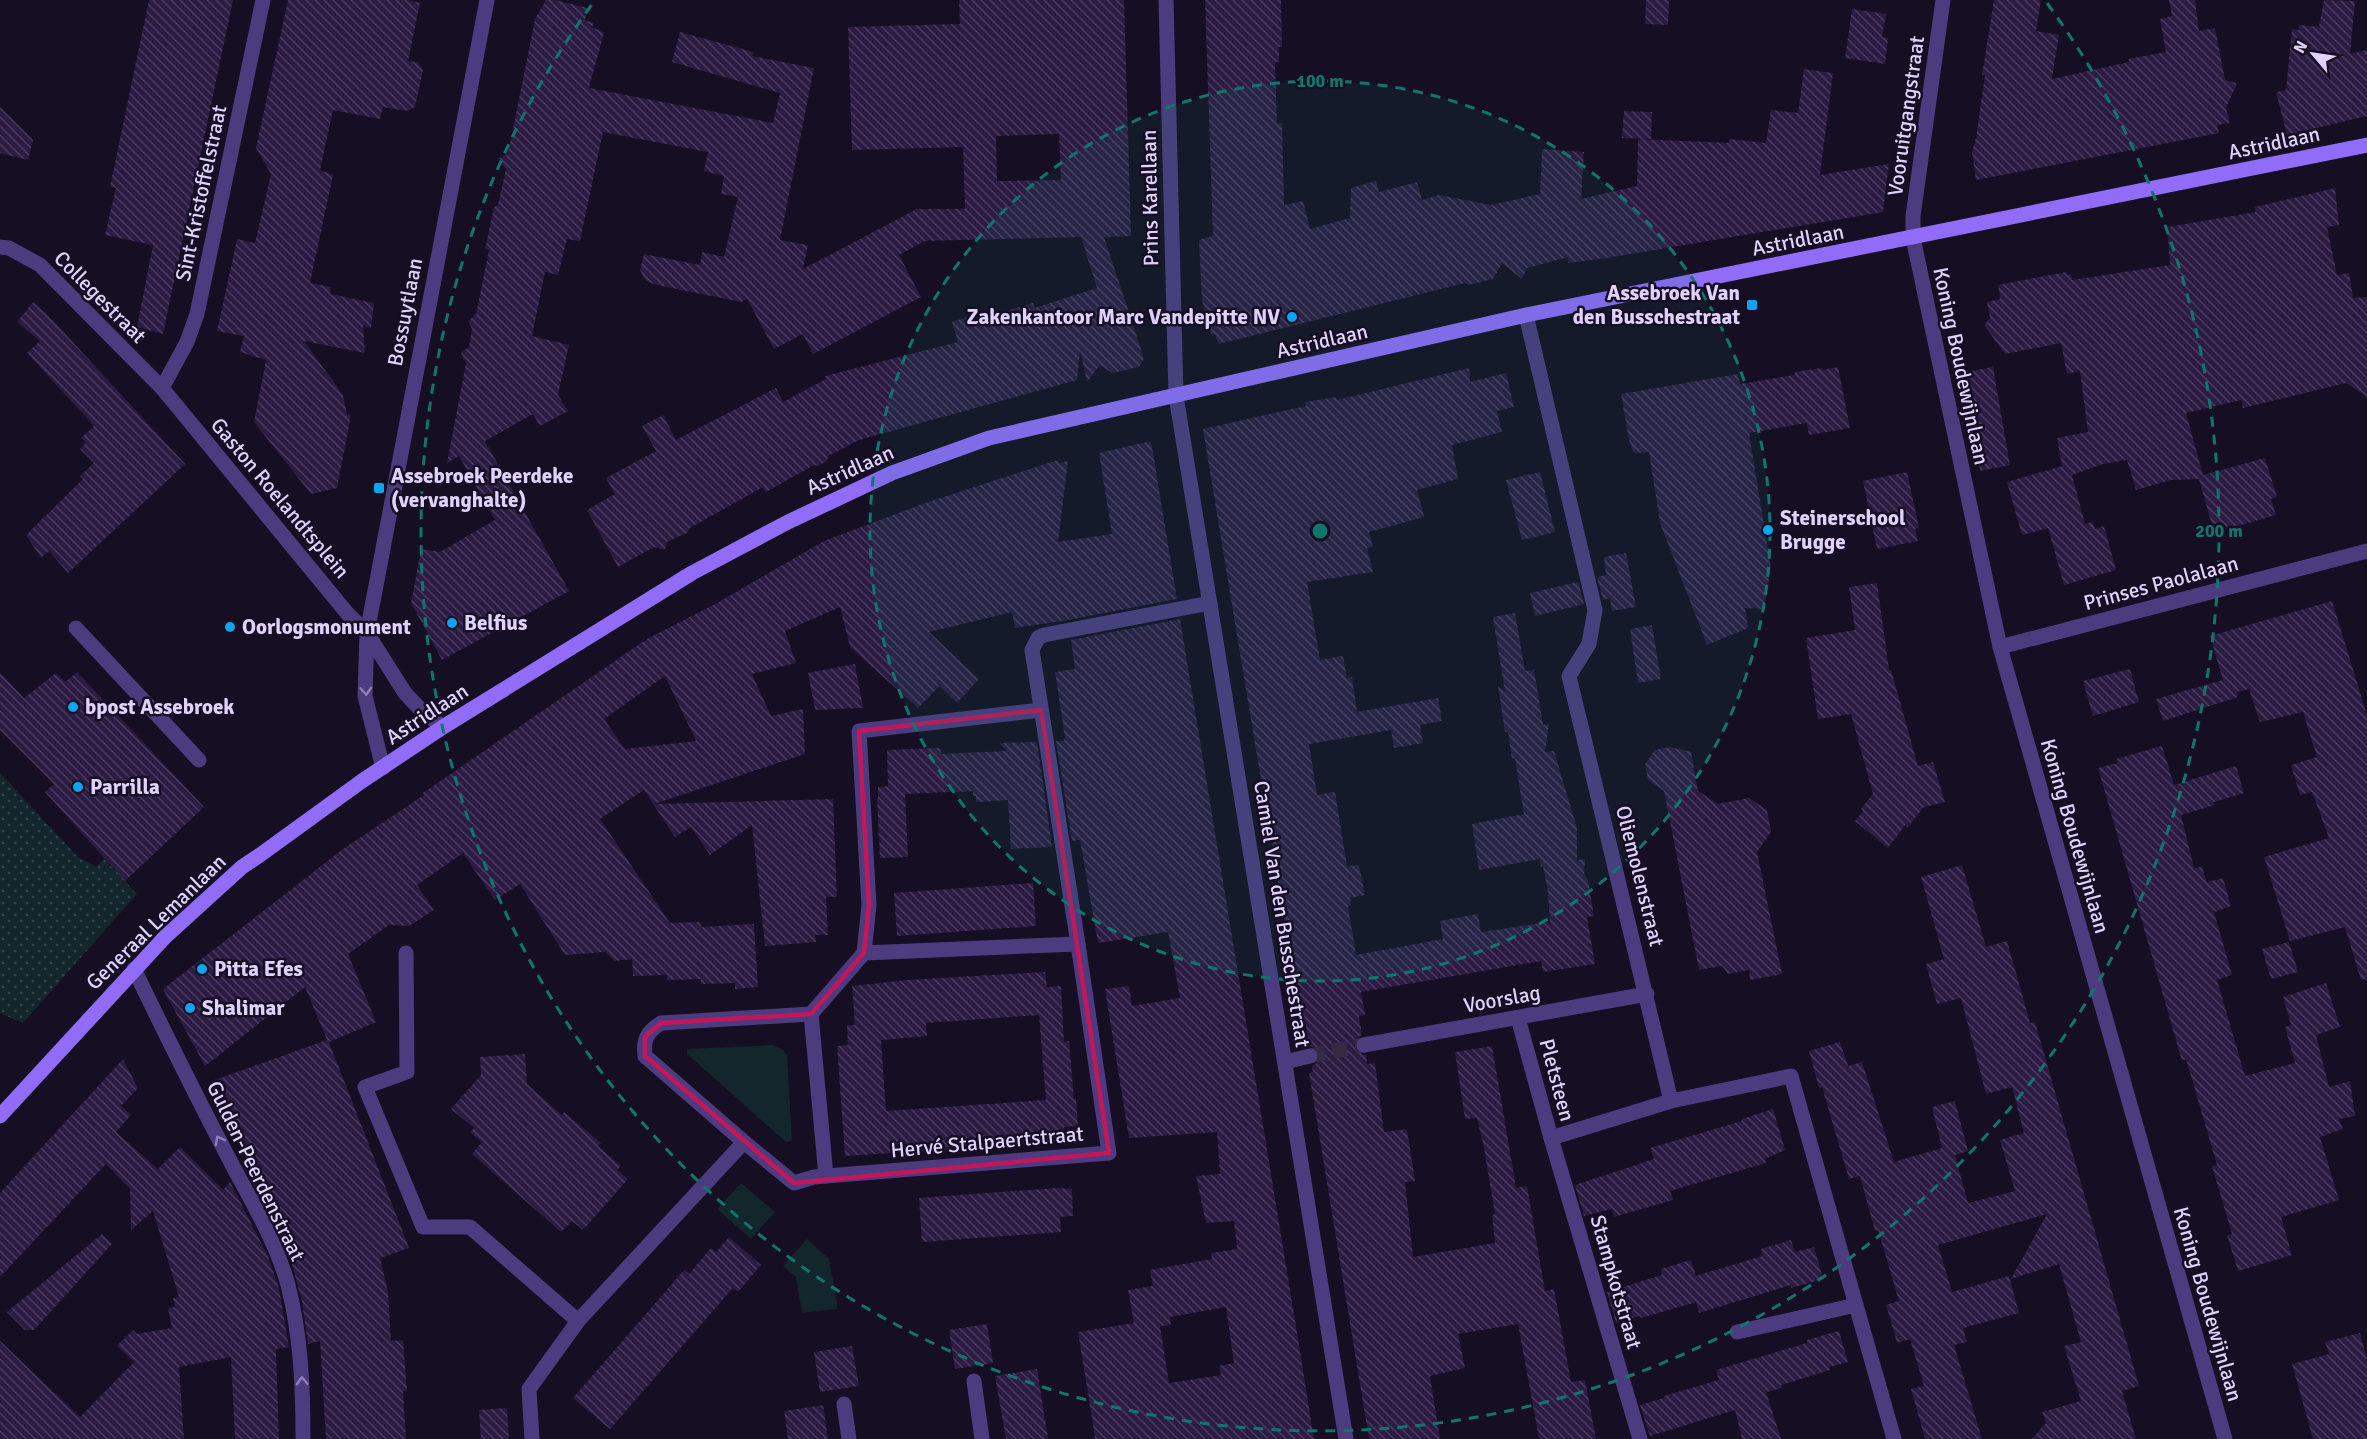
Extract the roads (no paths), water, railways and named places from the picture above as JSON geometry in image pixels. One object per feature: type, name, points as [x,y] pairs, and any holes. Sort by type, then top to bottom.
[{"type":"main road","name":"Astridlaan","points":[[362,781],[692,573],[788,522],[892,473],[989,438],[1526,315],[2367,145]]},
{"type":"main road","name":"Generaal Lemanlaan","points":[[0,1116],[165,937],[242,867],[362,781]]},
{"type":"street","name":"Sint-Kristoffelstraat","points":[[162,388],[186,342],[197,314],[263,0]]},
{"type":"street","name":"Bossuytlaan","points":[[383,768],[365,696],[366,633],[487,0]]},
{"type":"street","name":"Prins Karellaan","points":[[1166,0],[1176,396]]},
{"type":"street","name":"Vooruitgangstraat","points":[[1913,238],[1913,216],[1943,0]]},
{"type":"street","name":"Koning Boudewijnlaan","points":[[1913,238],[2000,647],[2225,1439]]},
{"type":"street","name":"Collegestraat","points":[[0,247],[9,248],[40,265],[162,388]]},
{"type":"street","name":"Oliemolenstraat","points":[[1526,315],[1594,610],[1589,644],[1569,676],[1671,1101]]},
{"type":"street","name":"Gaston Roelandtsplein","points":[[162,388],[347,613],[366,633]]},
{"type":"street","name":"Camiel Van den Busschestraat","points":[[1176,396],[1346,1439]]},
{"type":"street","name":"Prinses Paolalaan","points":[[2000,647],[2367,551]]},
{"type":"street","name":"Hervé Stalpaertstraat","points":[[744,1142],[794,1183],[826,1176],[1108,1153],[1032,650],[1038,638],[1044,635],[1210,603]]},
{"type":"street","points":[[76,628],[199,760]]},
{"type":"street","points":[[366,633],[405,693],[443,728]]},
{"type":"street","points":[[826,1176],[811,1014],[864,952],[869,905],[859,731],[1041,710]]},
{"type":"street","points":[[864,952],[1078,944]]},
{"type":"street","points":[[406,953],[407,1072],[365,1087],[423,1227],[470,1227],[578,1321]]},
{"type":"street","name":"Gulden-Peerdenstraat","points":[[134,969],[186,1077],[274,1246],[288,1284],[303,1377],[303,1439]]},
{"type":"street","name":"Voorslag","points":[[1364,1045],[1647,994]]},
{"type":"street","points":[[532,1439],[529,1389],[578,1321],[744,1142],[645,1056],[645,1037],[650,1030],[661,1023],[811,1014]]},
{"type":"street","name":"Pletsteen","points":[[1518,1018],[1551,1138],[1671,1101]]},
{"type":"street","points":[[1285,1062],[1310,1056]]},
{"type":"street","points":[[1671,1101],[1791,1076],[1894,1439]]},
{"type":"street","name":"Stampkotstraat","points":[[1551,1138],[1640,1439]]},
{"type":"street","points":[[1737,1332],[1856,1305]]},
{"type":"street","points":[[974,1382],[982,1439]]},
{"type":"street","points":[[844,1404],[849,1439]]},
{"type":"tunnel","points":[[1310,1056],[1364,1045]]},
{"type":"place","name":"Assebroek Van den Busschestraat","points":[[1752,305]]},
{"type":"place","name":"Zakenkantoor Marc Vandepitte NV","points":[[1292,317]]},
{"type":"place","name":"Assebroek Peerdeke (vervanghalte)","points":[[379,488]]},
{"type":"place","name":"Steinerschool Brugge","points":[[1768,530]]},
{"type":"place","name":"Belfius","points":[[452,623]]},
{"type":"place","name":"Oorlogsmonument","points":[[230,627]]},
{"type":"place","name":"bpost Assebroek","points":[[73,707]]},
{"type":"place","name":"Parrilla","points":[[78,787]]},
{"type":"place","name":"Pitta Efes","points":[[202,969]]},
{"type":"place","name":"Shalimar","points":[[190,1008]]}]
